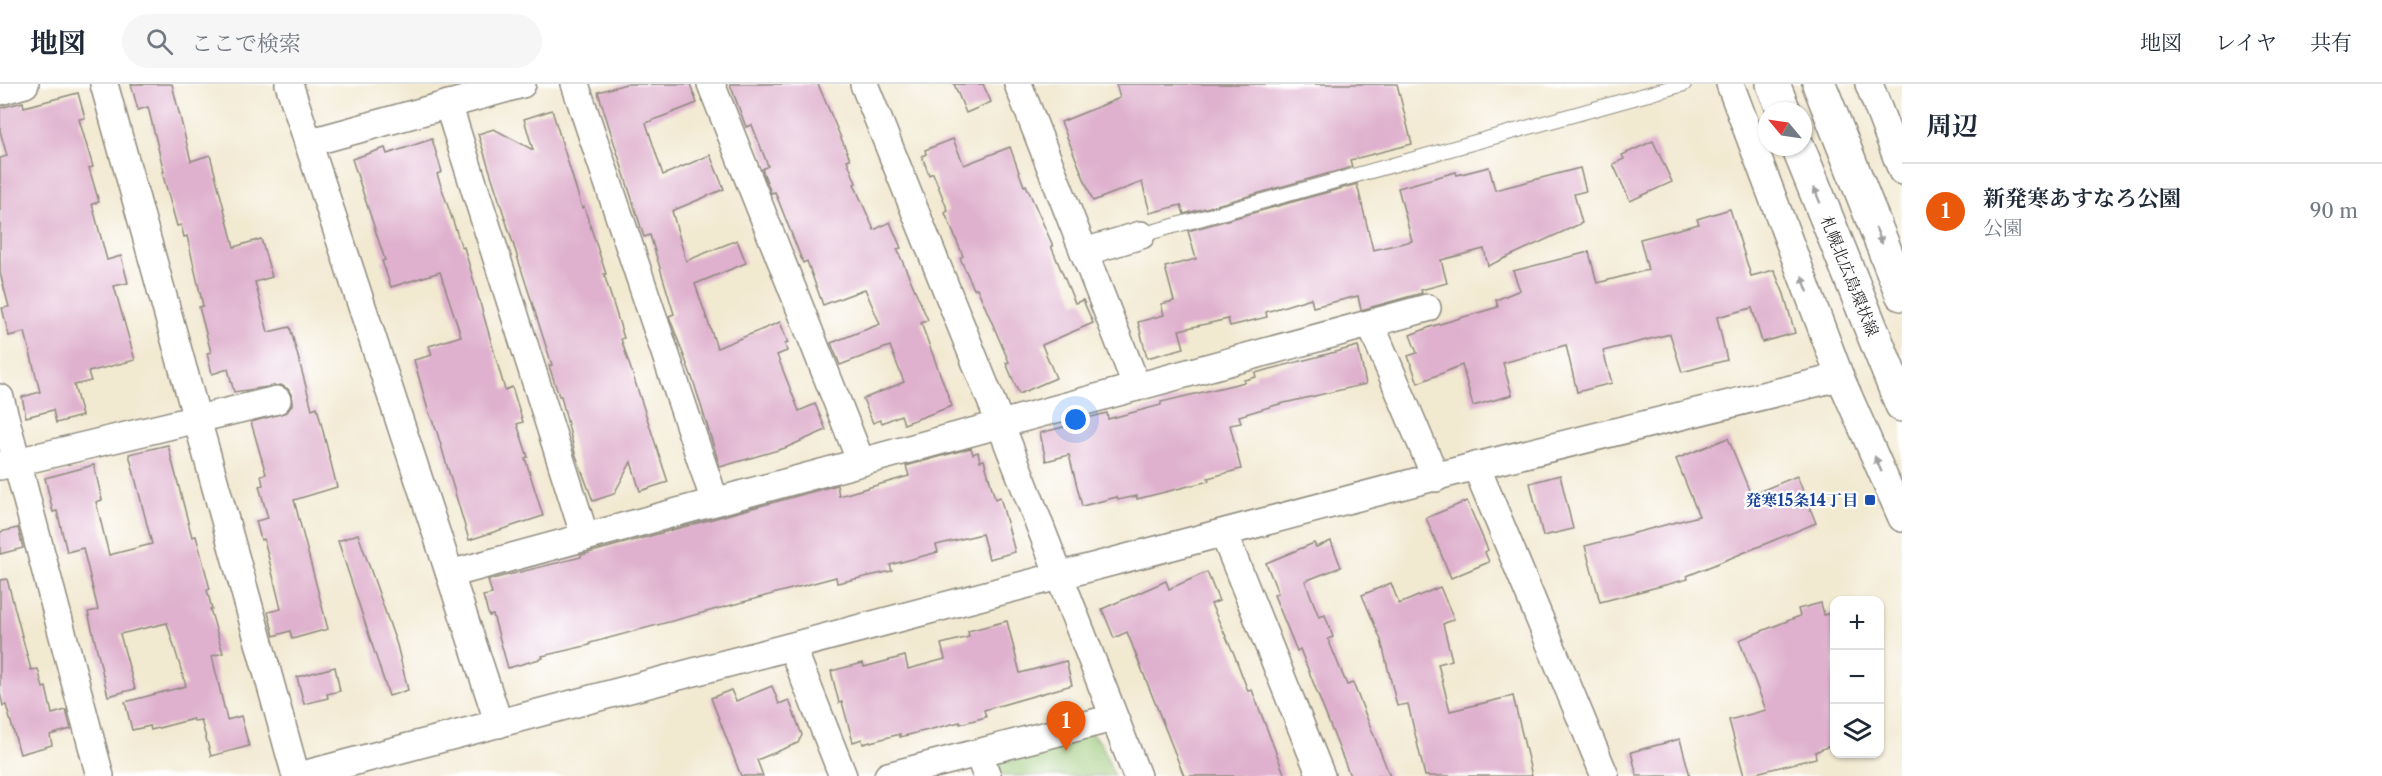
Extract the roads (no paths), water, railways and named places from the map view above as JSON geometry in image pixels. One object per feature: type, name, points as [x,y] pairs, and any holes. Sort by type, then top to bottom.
[{"type":"main road","points":[[1773,84],[1780,102]]},
{"type":"main road","points":[[1819,84],[1902,294]]},
{"type":"main road","name":"札幌北広島環状線","points":[[1802,156],[1902,405]]},
{"type":"street","points":[[0,91],[25,84]]},
{"type":"street","points":[[104,84],[298,776],[344,770],[499,724],[1476,466],[1840,376]]},
{"type":"street","points":[[289,84],[499,724]]},
{"type":"street","points":[[308,143],[522,84]]},
{"type":"street","points":[[575,84],[715,502]]},
{"type":"street","points":[[711,84],[861,462]]},
{"type":"street","points":[[864,84],[1000,423],[1137,776]]},
{"type":"street","points":[[1018,84],[1137,387]]},
{"type":"street","points":[[1730,84],[1840,376],[1902,518]]},
{"type":"street","points":[[1877,86],[1902,171]]},
{"type":"street","points":[[448,104],[585,537]]},
{"type":"street","points":[[1084,252],[1141,235]]},
{"type":"street","points":[[450,574],[1427,308]]},
{"type":"street","points":[[1371,324],[1436,478]]},
{"type":"street","points":[[0,398],[8,464],[100,776]]},
{"type":"street","points":[[8,464],[277,400]]},
{"type":"street","points":[[1476,466],[1605,776]]},
{"type":"street","points":[[1224,534],[1321,776]]},
{"type":"street","points":[[792,647],[843,776]]},
{"type":"street","points":[[888,776],[982,764],[1113,718]]},
{"type":"lane","points":[[1141,235],[1684,84]]},
{"type":"place","name":"発寒15条14丁目","points":[[1870,500]]},
{"type":"place","name":"新発寒あすなろ公園","points":[[1066,751]]}]
